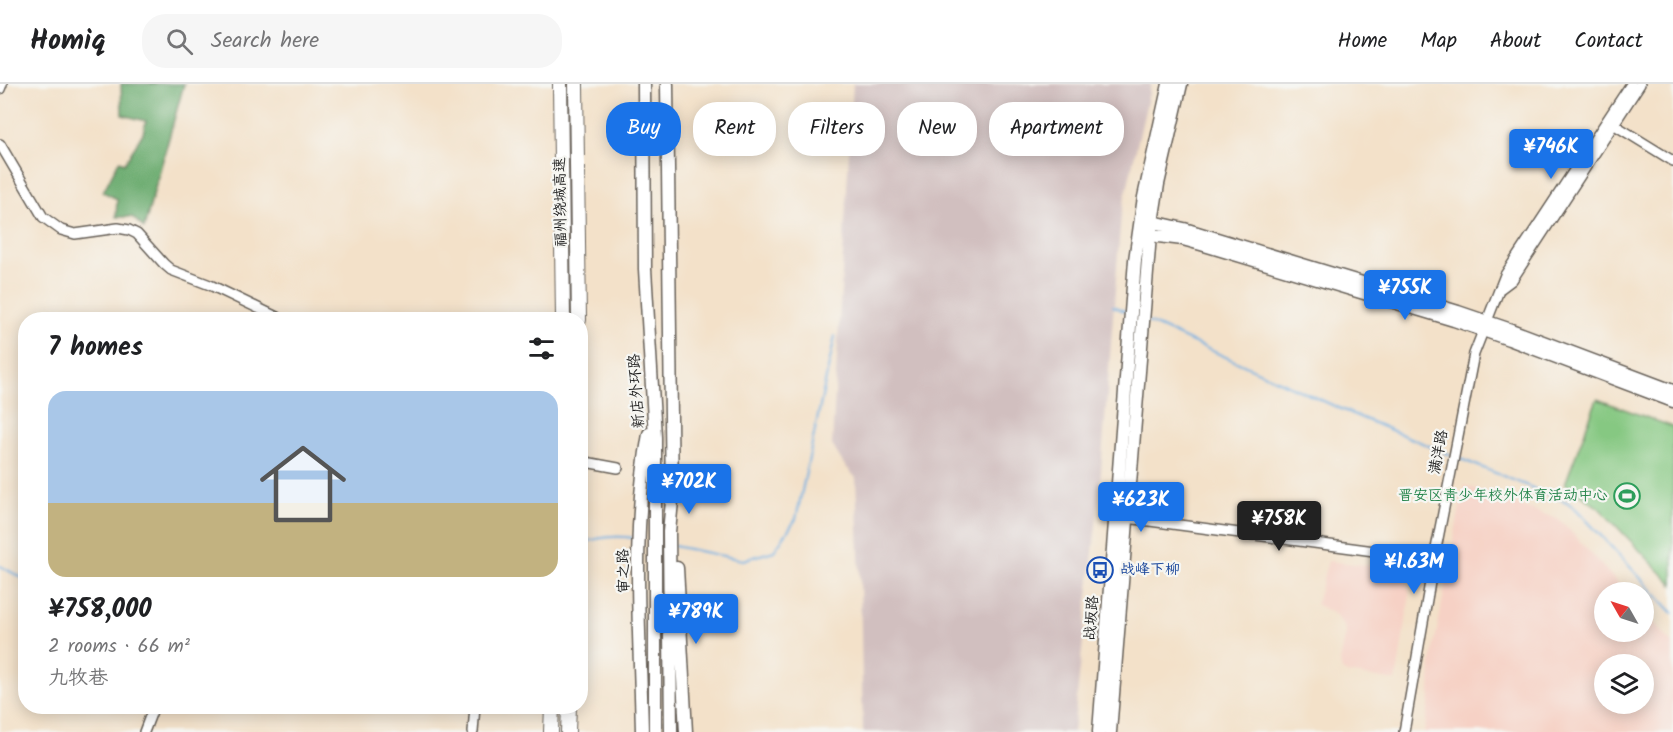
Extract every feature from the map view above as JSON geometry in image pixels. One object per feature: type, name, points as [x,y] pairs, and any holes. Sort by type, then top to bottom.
[{"type":"highway","name":"福州绕城高速","points":[[560,84],[563,312]]},
{"type":"highway","name":"福州绕城高速","points":[[576,84],[579,312]]},
{"type":"highway","points":[[551,732],[552,714]]},
{"type":"highway","points":[[568,732],[569,714]]},
{"type":"main road","name":"新店外环路","points":[[667,84],[672,501],[671,732]]},
{"type":"main road","points":[[1137,309],[1145,221],[1169,84]]},
{"type":"main road","points":[[1145,221],[1181,84]]},
{"type":"main road","name":"新店外环路","points":[[644,89],[645,269],[655,437],[655,732]]},
{"type":"main road","points":[[1145,221],[1184,229],[1485,326],[1673,391]]},
{"type":"main road","points":[[1144,234],[1201,243],[1485,326],[1673,401]]},
{"type":"main road","name":"战坂路","points":[[1099,732],[1130,327],[1137,309]]},
{"type":"main road","name":"战坂路","points":[[1110,732],[1141,333],[1137,309]]},
{"type":"main road","name":"审之路","points":[[642,732],[638,554],[645,455],[653,411]]},
{"type":"main road","points":[[672,532],[676,559],[686,732]]},
{"type":"street","points":[[0,89],[2,84]]},
{"type":"street","name":"满洋路","points":[[1404,732],[1434,559],[1474,354],[1505,275],[1630,84]]},
{"type":"street","name":"满洋路","points":[[1500,289],[1512,280],[1640,84]]},
{"type":"street","points":[[1613,124],[1673,161]]},
{"type":"street","points":[[0,144],[39,212],[53,226],[75,234],[118,228],[129,230],[137,234],[171,270],[210,285],[267,312]]},
{"type":"street","points":[[588,462],[618,468]]},
{"type":"street","points":[[1127,518],[1434,559]]},
{"type":"street","points":[[144,732],[151,714]]},
{"type":"street","points":[[473,732],[474,714]]},
{"type":"shaded area","points":[[853,84],[1151,84],[1121,215],[1099,497],[1073,732],[863,732],[856,478],[832,445],[849,156],[885,156],[885,102],[852,102]]},
{"type":"shaded area","points":[[1464,485],[1557,519],[1617,582],[1594,582],[1594,642],[1654,642],[1654,623],[1673,644],[1673,732],[1424,732],[1430,699],[1431,662]]},
{"type":"shaded area","points":[[1328,561],[1389,568],[1399,573],[1407,581],[1410,595],[1396,681],[1347,673],[1342,670],[1340,662],[1345,628],[1336,615],[1316,604]]},
{"type":"green space","points":[[121,84],[184,84],[144,228],[132,217],[116,217],[117,199],[103,192],[119,161],[125,163],[143,133],[146,121],[122,115]]},
{"type":"green space","name":"晋安区青少年校外体育活动中心","points":[[1597,399],[1673,427],[1673,585],[1599,508],[1565,484]]},
{"type":"waterway","points":[[1113,306],[1127,312]]},
{"type":"waterway","points":[[1148,322],[1350,413],[1451,455]]},
{"type":"waterway","points":[[674,546],[743,560],[774,551],[796,519],[835,336]]},
{"type":"waterway","points":[[1456,457],[1567,502],[1673,613]]},
{"type":"waterway","points":[[588,542],[606,537],[633,538]]},
{"type":"waterway","points":[[0,566],[18,576]]},
{"type":"place","name":"晋安区青少年校外体育活动中心","points":[[1627,496]]},
{"type":"place","name":"战峰下柳","points":[[1100,570]]}]
